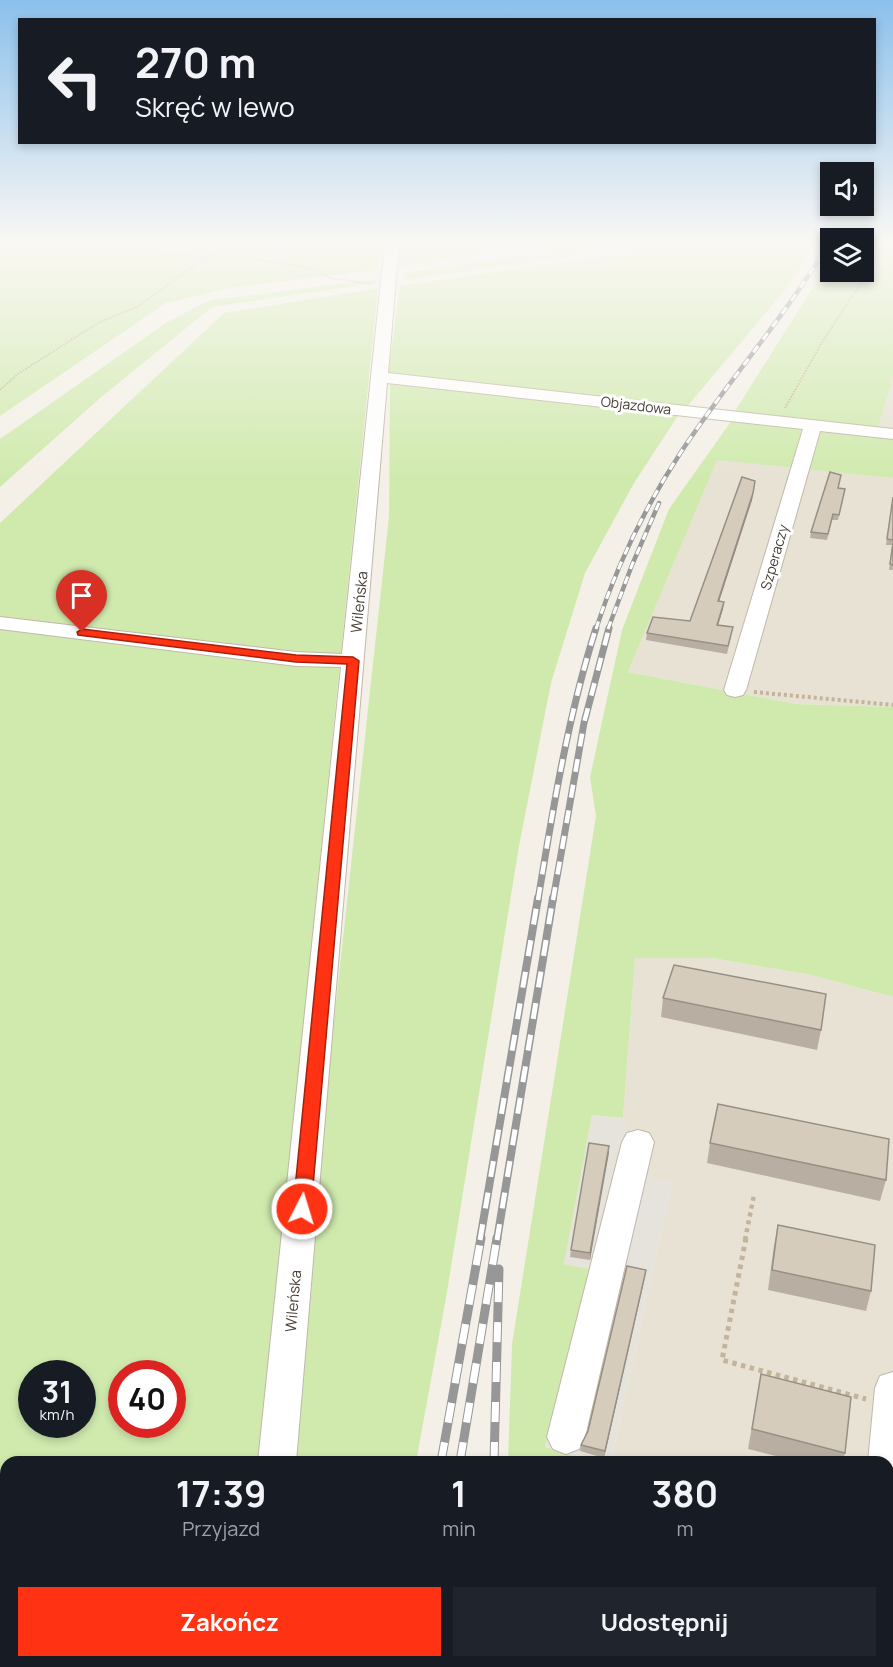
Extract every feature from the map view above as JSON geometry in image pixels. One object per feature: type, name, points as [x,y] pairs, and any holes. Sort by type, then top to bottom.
[{"type":"street","name":"Wileńska","points":[[278,1456],[385,321]]},
{"type":"street","name":"Objazdowa","points":[[379,378],[397,378],[893,434]]},
{"type":"street","name":"Szperaczy","points":[[735,690],[813,425]]},
{"type":"street","points":[[0,623],[296,659],[353,661]]},
{"type":"street","points":[[566,1437],[638,1142]]},
{"type":"street","points":[[887,1456],[892,1397]]},
{"type":"path","points":[[0,390],[18,374],[103,321]]},
{"type":"path","points":[[792,423],[783,412],[836,321]]},
{"type":"path","points":[[735,690],[893,705]]},
{"type":"path","points":[[754,1195],[722,1360],[892,1397]]},
{"type":"shaded area","points":[[893,378],[893,430],[878,428]]},
{"type":"shaded area","points":[[717,459],[893,478],[893,707],[796,704],[628,672]]},
{"type":"shaded area","points":[[635,957],[712,958],[811,975],[893,997],[893,1456],[612,1456],[672,1183],[647,1177],[623,1118]]},
{"type":"shaded area","points":[[592,1115],[623,1118],[647,1177],[672,1183],[612,1456],[576,1456],[545,1447],[590,1269],[564,1264]]},
{"type":"green space","points":[[0,321],[140,321],[0,416]]},
{"type":"green space","points":[[170,321],[195,321],[99,399],[0,487],[0,439]]},
{"type":"green space","points":[[216,321],[375,321],[260,1456],[0,1456],[0,523]]},
{"type":"green space","points":[[395,321],[759,321],[686,408],[388,375]]},
{"type":"green space","points":[[792,321],[893,321],[893,378],[878,428],[735,411]]},
{"type":"green space","points":[[390,383],[679,414],[634,483],[585,573],[551,683],[519,846],[446,1298],[417,1456],[297,1456],[331,1048],[389,517]]},
{"type":"green space","points":[[732,420],[893,438],[893,478],[717,460],[628,672],[796,704],[893,707],[893,997],[811,975],[712,958],[635,958],[623,1118],[592,1115],[564,1264],[590,1269],[545,1447],[576,1456],[508,1456],[512,1344],[596,816],[590,777],[622,630],[669,509]]},
{"type":"building","points":[[830,472],[841,475],[838,488],[845,489],[839,515],[833,514],[828,534],[811,532]]},
{"type":"building","points":[[742,477],[755,481],[753,493],[718,601],[724,602],[717,625],[733,627],[728,646],[647,633],[653,617],[690,621]]},
{"type":"building","points":[[893,497],[893,540],[887,539]]},
{"type":"building","points":[[893,543],[893,565],[890,564]]},
{"type":"building","points":[[674,965],[826,994],[821,1030],[663,998]]},
{"type":"building","points":[[718,1104],[889,1139],[886,1180],[710,1143]]},
{"type":"building","points":[[589,1143],[609,1146],[590,1253],[571,1250]]},
{"type":"building","points":[[778,1225],[875,1245],[871,1291],[772,1270]]},
{"type":"building","points":[[627,1266],[646,1270],[605,1451],[581,1445],[588,1431]]},
{"type":"building","points":[[761,1374],[851,1397],[845,1453],[752,1429]]},
{"type":"railway","points":[[596,629],[622,560],[668,473],[699,426],[776,321]]},
{"type":"railway","points":[[608,629],[659,503]]},
{"type":"railway","points":[[538,900],[569,728],[596,628]]},
{"type":"railway","points":[[553,900],[584,723],[609,628]]},
{"type":"railway","points":[[480,1240],[538,898]]},
{"type":"railway","points":[[497,1240],[553,898]]},
{"type":"railway","points":[[442,1456],[481,1238]]},
{"type":"railway","points":[[461,1456],[497,1238]]},
{"type":"railway","points":[[494,1456],[499,1269]]},
{"type":"route","points":[[82,632],[296,659],[353,661],[302,1209]]}]
